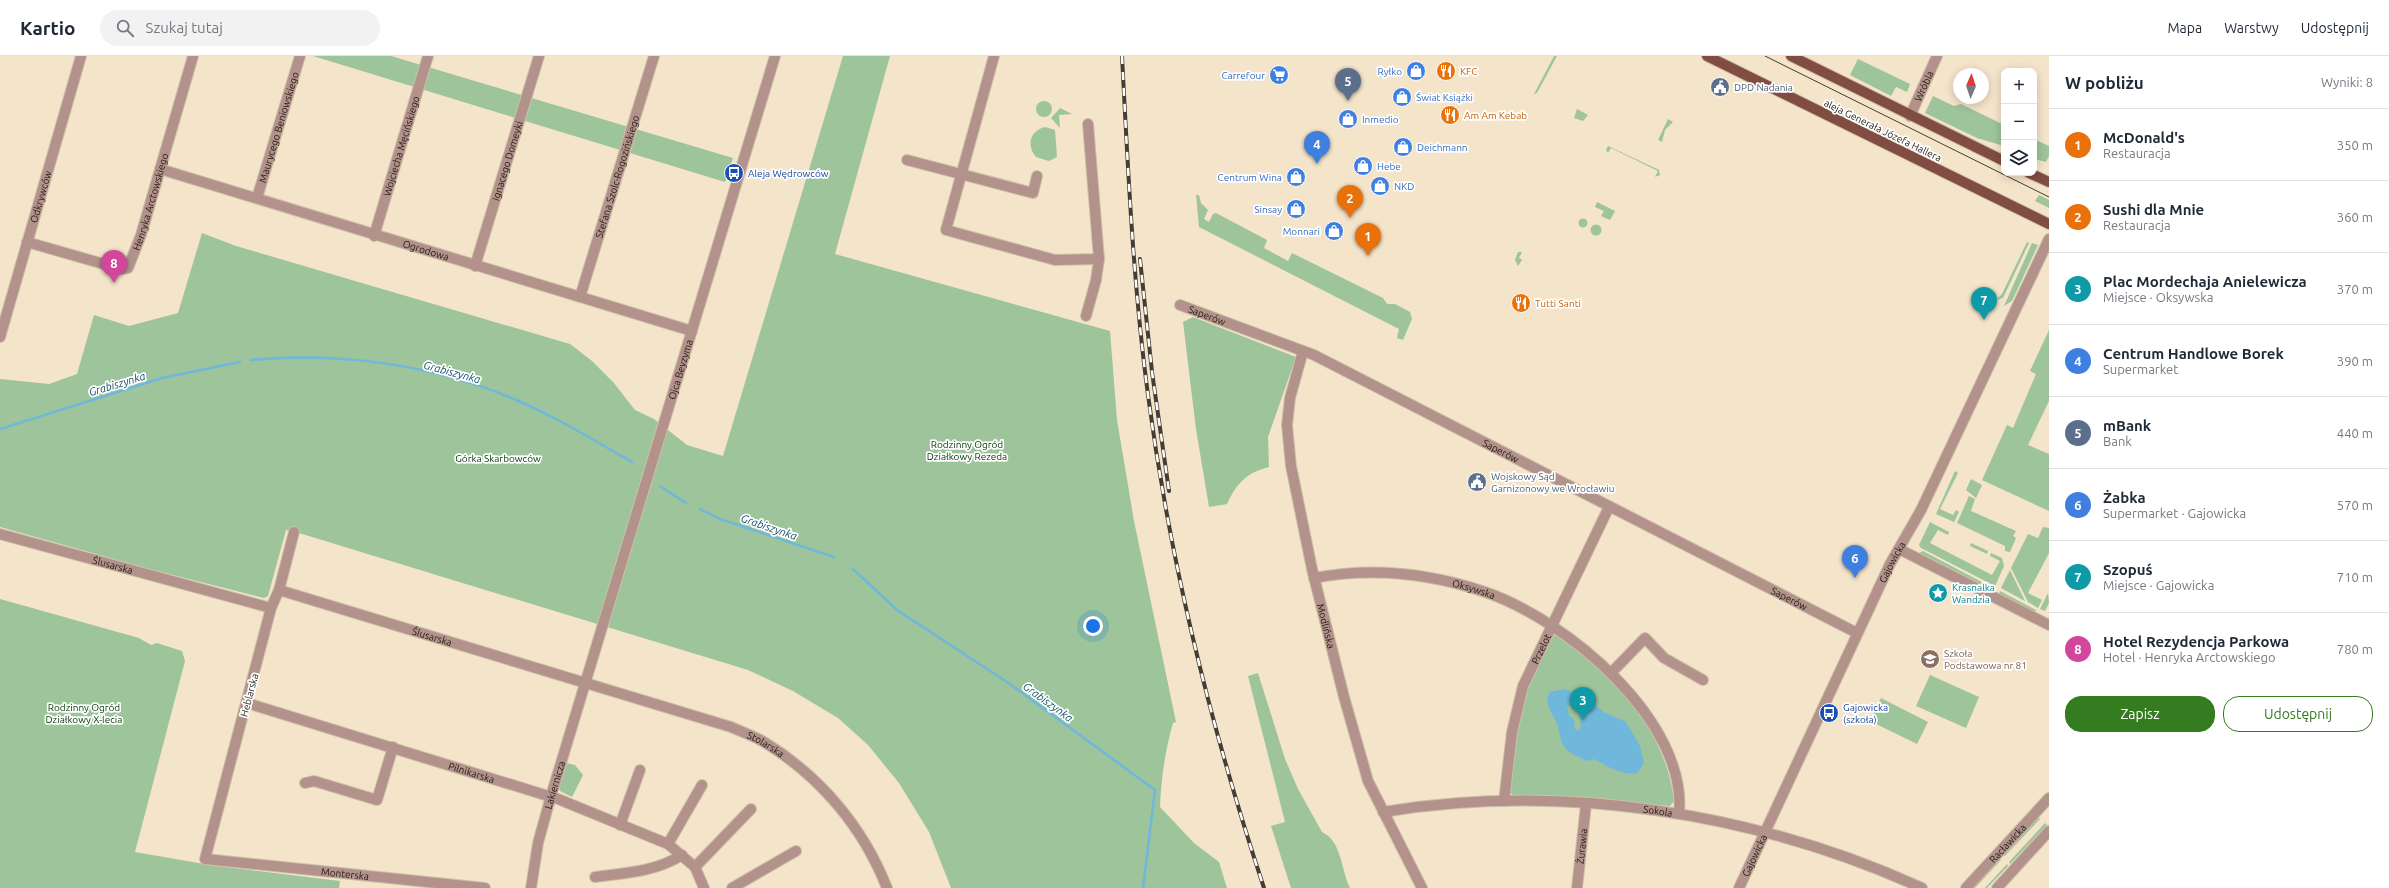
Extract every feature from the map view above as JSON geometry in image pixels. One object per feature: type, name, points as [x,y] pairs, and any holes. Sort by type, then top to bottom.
[{"type":"main road","name":"aleja Generała Józefa Hallera","points":[[1707,56],[2049,224]]},
{"type":"main road","points":[[1792,56],[1910,116],[2001,160]]},
{"type":"main road","points":[[2036,176],[2049,182]]},
{"type":"street","name":"Odkrywców","points":[[0,338],[81,56]]},
{"type":"street","name":"Henryka Arctowskiego","points":[[27,242],[121,269],[128,268],[141,235],[193,56]]},
{"type":"street","name":"Maurycego Beniowskiego","points":[[257,198],[300,56]]},
{"type":"street","name":"Wojciecha Męcińskiego","points":[[374,236],[428,56]]},
{"type":"street","name":"Ignacego Domeyki","points":[[475,266],[539,56]]},
{"type":"street","name":"Stefana Szolc-Rogozińskiego","points":[[580,297],[654,56]]},
{"type":"street","name":"Ojca Beyzyma","points":[[585,683],[775,56]]},
{"type":"street","points":[[994,56],[946,230],[1055,260],[1099,259]]},
{"type":"street","name":"Wróbla","points":[[1910,116],[1937,56]]},
{"type":"street","points":[[1086,316],[1096,280],[1099,259],[1088,124]]},
{"type":"street","points":[[907,160],[962,173],[1033,193],[1037,176]]},
{"type":"street","name":"Ogrodowa","points":[[160,169],[257,198],[374,236],[692,331]]},
{"type":"street","name":"Gajowicka","points":[[1739,888],[1891,560],[1899,549],[1921,510],[2049,239]]},
{"type":"street","name":"Saperów","points":[[1180,305],[1303,352],[1357,376],[1609,507],[1857,633]]},
{"type":"street","name":"Modlińska","points":[[1303,352],[1290,398],[1288,440],[1314,578],[1344,697],[1366,774],[1383,812],[1422,888]]},
{"type":"street","name":"Przelot","points":[[1504,801],[1507,763],[1517,708],[1523,686],[1550,626],[1609,507]]},
{"type":"street","name":"Heblarska","points":[[205,859],[248,703],[271,608],[279,590],[294,532]]},
{"type":"street","name":"Ślusarska","points":[[0,534],[271,608]]},
{"type":"street","points":[[1899,549],[2048,622]]},
{"type":"street","name":"Oksywska","points":[[1314,578],[1358,573],[1389,572],[1437,579],[1486,592],[1550,626],[1611,673],[1638,703],[1666,751],[1678,787],[1680,801],[1679,814]]},
{"type":"street","name":"Ślusarska","points":[[279,590],[585,683]]},
{"type":"street","points":[[1611,673],[1645,638],[1664,658],[1703,680]]},
{"type":"street","name":"Lakiernicza","points":[[531,888],[538,843],[585,683]]},
{"type":"street","name":"Stolarska","points":[[585,683],[731,727],[763,741],[802,769],[844,810],[877,862],[887,888]]},
{"type":"street","name":"Pilnikarska","points":[[248,703],[551,796],[668,844],[695,867]]},
{"type":"street","points":[[305,783],[314,781],[377,800],[393,747]]},
{"type":"street","points":[[620,825],[640,770]]},
{"type":"street","points":[[668,844],[702,785]]},
{"type":"street","name":"Racławicka","points":[[1966,888],[2049,798]]},
{"type":"street","name":"Sokola","points":[[1383,812],[1441,804],[1504,801],[1586,804],[1679,814],[1764,832],[1857,861],[1922,888]]},
{"type":"street","name":"Żurawia","points":[[1577,888],[1586,804]]},
{"type":"street","points":[[704,888],[695,867],[751,809]]},
{"type":"street","points":[[1997,888],[2049,831]]},
{"type":"street","points":[[732,888],[796,851]]},
{"type":"street","points":[[595,877],[642,871],[666,864],[682,855]]},
{"type":"street","name":"Monterska","points":[[205,859],[485,888]]},
{"type":"green space","points":[[313,56],[391,56],[733,158],[725,182]]},
{"type":"green space","points":[[843,56],[890,56],[835,254],[1110,331],[1117,420],[1134,521],[1176,722],[1173,723],[1166,754],[1162,776],[1160,807],[1194,843],[1219,862],[1227,888],[951,888],[929,832],[899,783],[868,745],[838,718],[793,691],[748,670],[299,533],[286,530],[268,596],[264,598],[153,570],[0,527],[0,379],[49,384],[77,374],[94,315],[129,326],[178,313],[202,233],[236,246],[570,344],[592,361],[613,382],[635,410],[654,419],[687,445],[723,456]]},
{"type":"green space","points":[[1554,56],[1557,56],[1537,93],[1534,94]]},
{"type":"green space","points":[[1858,59],[1910,84],[1907,92],[1896,87],[1891,96],[1850,75]]},
{"type":"green space","points":[[1933,96],[1954,106],[1961,104],[2001,124],[2001,145],[1977,138],[1925,113]]},
{"type":"green space","points":[[1044,101],[1051,106],[1052,109],[1047,116],[1044,117],[1037,112],[1036,109],[1041,102]]},
{"type":"green space","points":[[1060,108],[1072,114],[1059,115],[1060,128],[1051,118]]},
{"type":"green space","points":[[1577,109],[1588,115],[1583,121],[1574,118]]},
{"type":"green space","points":[[1668,119],[1673,122],[1665,130],[1662,142],[1658,140]]},
{"type":"green space","points":[[1045,127],[1055,130],[1057,157],[1049,161],[1036,157],[1030,143],[1033,135]]},
{"type":"green space","points":[[2037,140],[2049,146],[2049,156],[2046,162],[2037,160]]},
{"type":"green space","points":[[1608,146],[1659,170],[1660,175],[1655,177],[1658,171],[1611,148],[1608,153],[1606,150]]},
{"type":"green space","points":[[1196,195],[1199,195],[1201,203],[1208,210],[1204,219],[1209,222],[1213,214],[1216,213],[1267,240],[1264,248],[1288,261],[1292,253],[1383,298],[1387,304],[1395,304],[1410,312],[1412,319],[1403,340],[1397,338],[1399,329],[1199,227]]},
{"type":"green space","points":[[2039,195],[2049,200],[2049,208],[2035,201]]},
{"type":"green space","points":[[1597,202],[1615,211],[1610,220],[1601,216],[1604,211],[1595,207]]},
{"type":"green space","points":[[1583,218],[1588,223],[1583,228],[1578,223]]},
{"type":"green space","points":[[1596,224],[1600,226],[1602,230],[1600,234],[1596,236],[1592,234],[1590,230],[1592,226]]},
{"type":"green space","points":[[2027,242],[2029,243],[2003,298],[1996,300],[2002,294]]},
{"type":"green space","points":[[2032,243],[2038,245],[2012,301],[2004,306]]},
{"type":"green space","points":[[1518,252],[1522,252],[1519,258],[1536,268],[1522,260],[1518,266],[1515,260]]},
{"type":"green space","points":[[1193,317],[1296,357],[1268,437],[1269,467],[1254,472],[1243,480],[1227,504],[1209,507],[1196,429],[1183,322]]},
{"type":"green space","points":[[2049,330],[2049,401],[2028,445],[2049,454],[2049,511],[1982,480],[2007,425],[2013,428],[2036,374],[2030,371]]},
{"type":"green space","points":[[1955,471],[1958,473],[1940,509],[1953,515],[1956,510],[1959,512],[1954,522],[1936,514]]},
{"type":"green space","points":[[1971,479],[1982,485],[1976,498],[1966,490]]},
{"type":"green space","points":[[1969,496],[1975,499],[1971,511],[2016,531],[2013,536],[2016,538],[2010,552],[2005,551],[2005,546],[1957,523]]},
{"type":"green space","points":[[1930,522],[1949,532],[1948,535],[1938,530],[1930,543],[1992,575],[2000,561],[1990,556],[1991,553],[2002,558],[2004,566],[1995,586],[1921,548],[1919,545]]},
{"type":"green space","points":[[2043,527],[2049,528],[2049,553],[2028,593],[2042,600],[2038,608],[2028,602],[2011,568],[2028,534],[2038,538]]},
{"type":"green space","points":[[1971,543],[1988,551],[1987,554],[1970,546]]},
{"type":"green space","points":[[1923,551],[1995,589],[1994,591],[1919,553]]},
{"type":"green space","points":[[2010,570],[2025,601],[2001,588]]},
{"type":"green space","points":[[2000,591],[2036,610],[2035,612],[1999,594]]},
{"type":"green space","points":[[2048,593],[2049,603],[2045,611],[2040,609]]},
{"type":"green space","name":"Rodzinny Ogród Działkowy X-lecia","points":[[0,599],[139,638],[151,645],[157,643],[182,651],[185,661],[135,852],[210,865],[340,881],[339,888],[0,888]]},
{"type":"green space","points":[[1552,636],[1562,639],[1595,665],[1612,681],[1641,716],[1663,756],[1670,778],[1674,801],[1670,806],[1513,795],[1510,793],[1512,754],[1526,693]]},
{"type":"green space","points":[[1258,673],[1285,759],[1298,789],[1322,832],[1329,836],[1334,842],[1350,888],[1291,888],[1271,826],[1285,822],[1248,676]]},
{"type":"green space","points":[[1930,675],[1979,697],[1966,728],[1916,706]]},
{"type":"green space","points":[[1881,698],[1928,722],[1917,744],[1870,721]]},
{"type":"green space","points":[[567,763],[575,765],[583,775],[572,797],[560,791],[559,788]]},
{"type":"green space","points":[[2038,817],[2040,819],[2005,856],[2003,855]]},
{"type":"green space","points":[[2045,823],[2047,825],[2010,864],[2009,862]]},
{"type":"green space","points":[[1999,858],[2001,860],[1975,888],[1971,888]]},
{"type":"green space","points":[[2007,864],[2008,866],[1987,888],[1985,888]]},
{"type":"water","points":[[1565,689],[1584,696],[1604,712],[1626,722],[1640,746],[1644,763],[1637,773],[1631,774],[1620,772],[1594,759],[1586,761],[1567,750],[1561,741],[1557,724],[1549,708],[1548,696],[1550,692]],"holes":[[[1569,705],[1580,713],[1581,726],[1578,731],[1574,728],[1575,721],[1569,715],[1567,707]]]},
{"type":"waterway","name":"Grabiszynka","points":[[251,360],[283,358],[349,359],[382,363],[447,376],[525,404],[571,427],[632,462]]},
{"type":"waterway","name":"Grabiszynka","points":[[0,429],[162,378],[240,362]]},
{"type":"waterway","name":"Grabiszynka","points":[[660,486],[686,503]]},
{"type":"waterway","name":"Grabiszynka","points":[[700,509],[720,519],[834,557]]},
{"type":"waterway","name":"Grabiszynka","points":[[853,569],[897,610],[1010,684],[1155,790],[1143,888]]},
{"type":"tram line","points":[[1765,56],[2049,197]]},
{"type":"railway","points":[[1122,56],[1126,141],[1138,311],[1157,458],[1180,582],[1194,644],[1227,767],[1264,888]]},
{"type":"railway","points":[[1140,259],[1152,372],[1169,491]]},
{"type":"place","name":"Ryłko","points":[[1416,71]]},
{"type":"place","name":"KFC","points":[[1446,71]]},
{"type":"place","name":"Carrefour","points":[[1279,75]]},
{"type":"place","name":"DPD Nadania","points":[[1720,87]]},
{"type":"place","name":"Świat Książki","points":[[1402,97]]},
{"type":"place","name":"mBank","points":[[1348,101]]},
{"type":"place","name":"Am Am Kebab","points":[[1450,115]]},
{"type":"place","name":"Inmedio","points":[[1348,119]]},
{"type":"place","name":"Deichmann","points":[[1403,147]]},
{"type":"place","name":"Centrum Handlowe Borek","points":[[1317,164]]},
{"type":"place","name":"Hebe","points":[[1363,166]]},
{"type":"place","name":"Aleja Wędrowców","points":[[734,173]]},
{"type":"place","name":"Centrum Wina","points":[[1296,177]]},
{"type":"place","name":"NKD","points":[[1380,186]]},
{"type":"place","name":"Sinsay","points":[[1296,209]]},
{"type":"place","name":"Sushi dla Mnie","points":[[1350,218]]},
{"type":"place","name":"Monnari","points":[[1334,231]]},
{"type":"place","name":"McDonald's","points":[[1368,256]]},
{"type":"place","name":"Hotel Rezydencja Parkowa","points":[[114,283]]},
{"type":"place","name":"Tutti Santi","points":[[1521,303]]},
{"type":"place","name":"Szopuś","points":[[1984,320]]},
{"type":"place","name":"Wojskowy Sąd Garnizonowy we Wrocławiu","points":[[1477,482]]},
{"type":"place","name":"Żabka","points":[[1855,578]]},
{"type":"place","name":"Krasnalka Wandzia","points":[[1938,593]]},
{"type":"place","name":"Szkoła Podstawowa nr 81","points":[[1930,659]]},
{"type":"place","name":"Gajowicka (szkoła)","points":[[1829,713]]},
{"type":"place","name":"Plac Mordechaja Anielewicza","points":[[1583,720]]},
{"type":"park label","name":"Rodzinny Ogród Działkowy Rezeda","points":[[967,450]]},
{"type":"park label","name":"Górka Skarbowców","points":[[498,458]]}]
